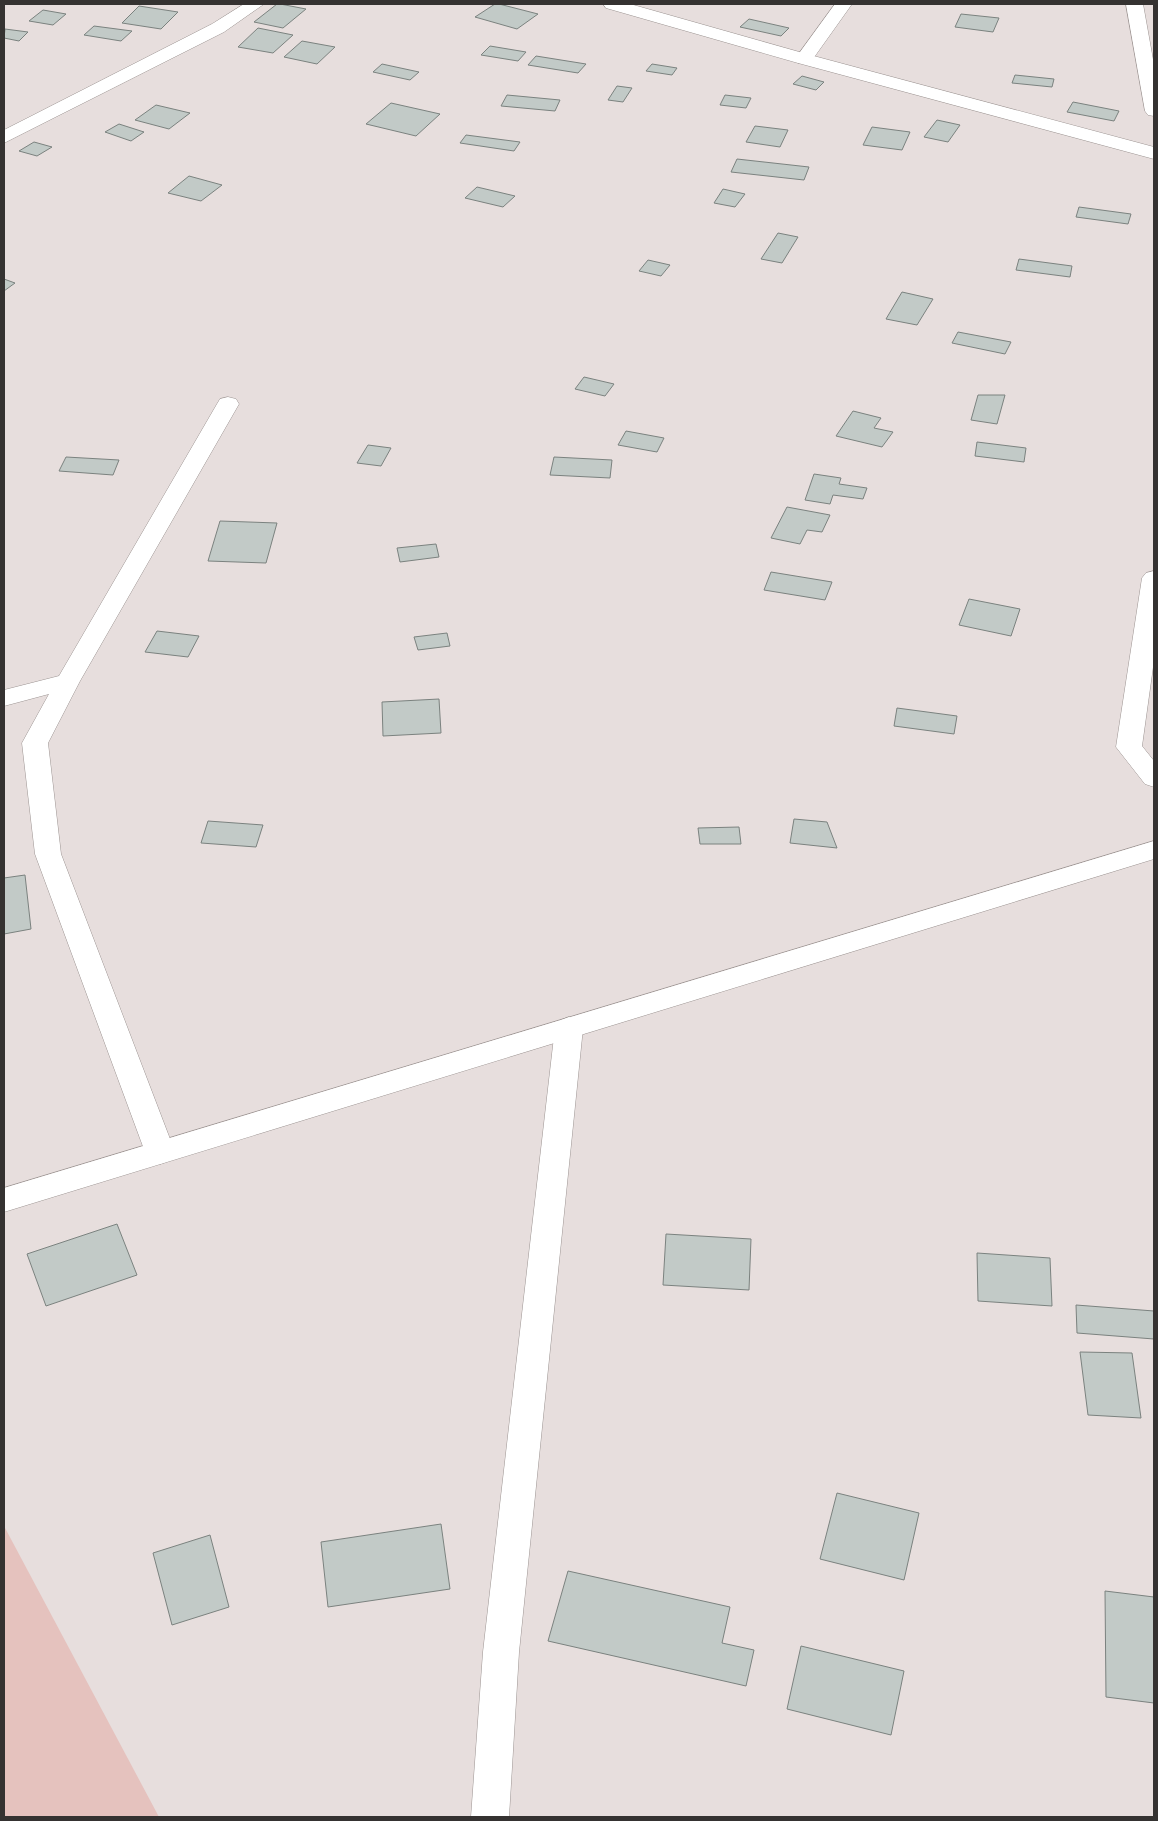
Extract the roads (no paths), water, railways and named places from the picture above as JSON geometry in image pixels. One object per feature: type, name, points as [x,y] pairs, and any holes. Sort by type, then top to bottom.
[{"type":"main road","points":[[4,137],[218,28],[255,4]]},
{"type":"main road","points":[[612,4],[804,59],[1154,153]]},
{"type":"main road","points":[[804,59],[843,4]]},
{"type":"main road","points":[[1134,4],[1154,111]]},
{"type":"main road","points":[[160,1152],[48,854],[35,743],[68,681],[228,404]]},
{"type":"main road","points":[[1154,578],[1129,747],[1154,778]]},
{"type":"main road","points":[[4,698],[68,681]]},
{"type":"main road","points":[[4,1200],[1154,850]]},
{"type":"main road","points":[[490,1817],[501,1652],[569,1028]]}]
